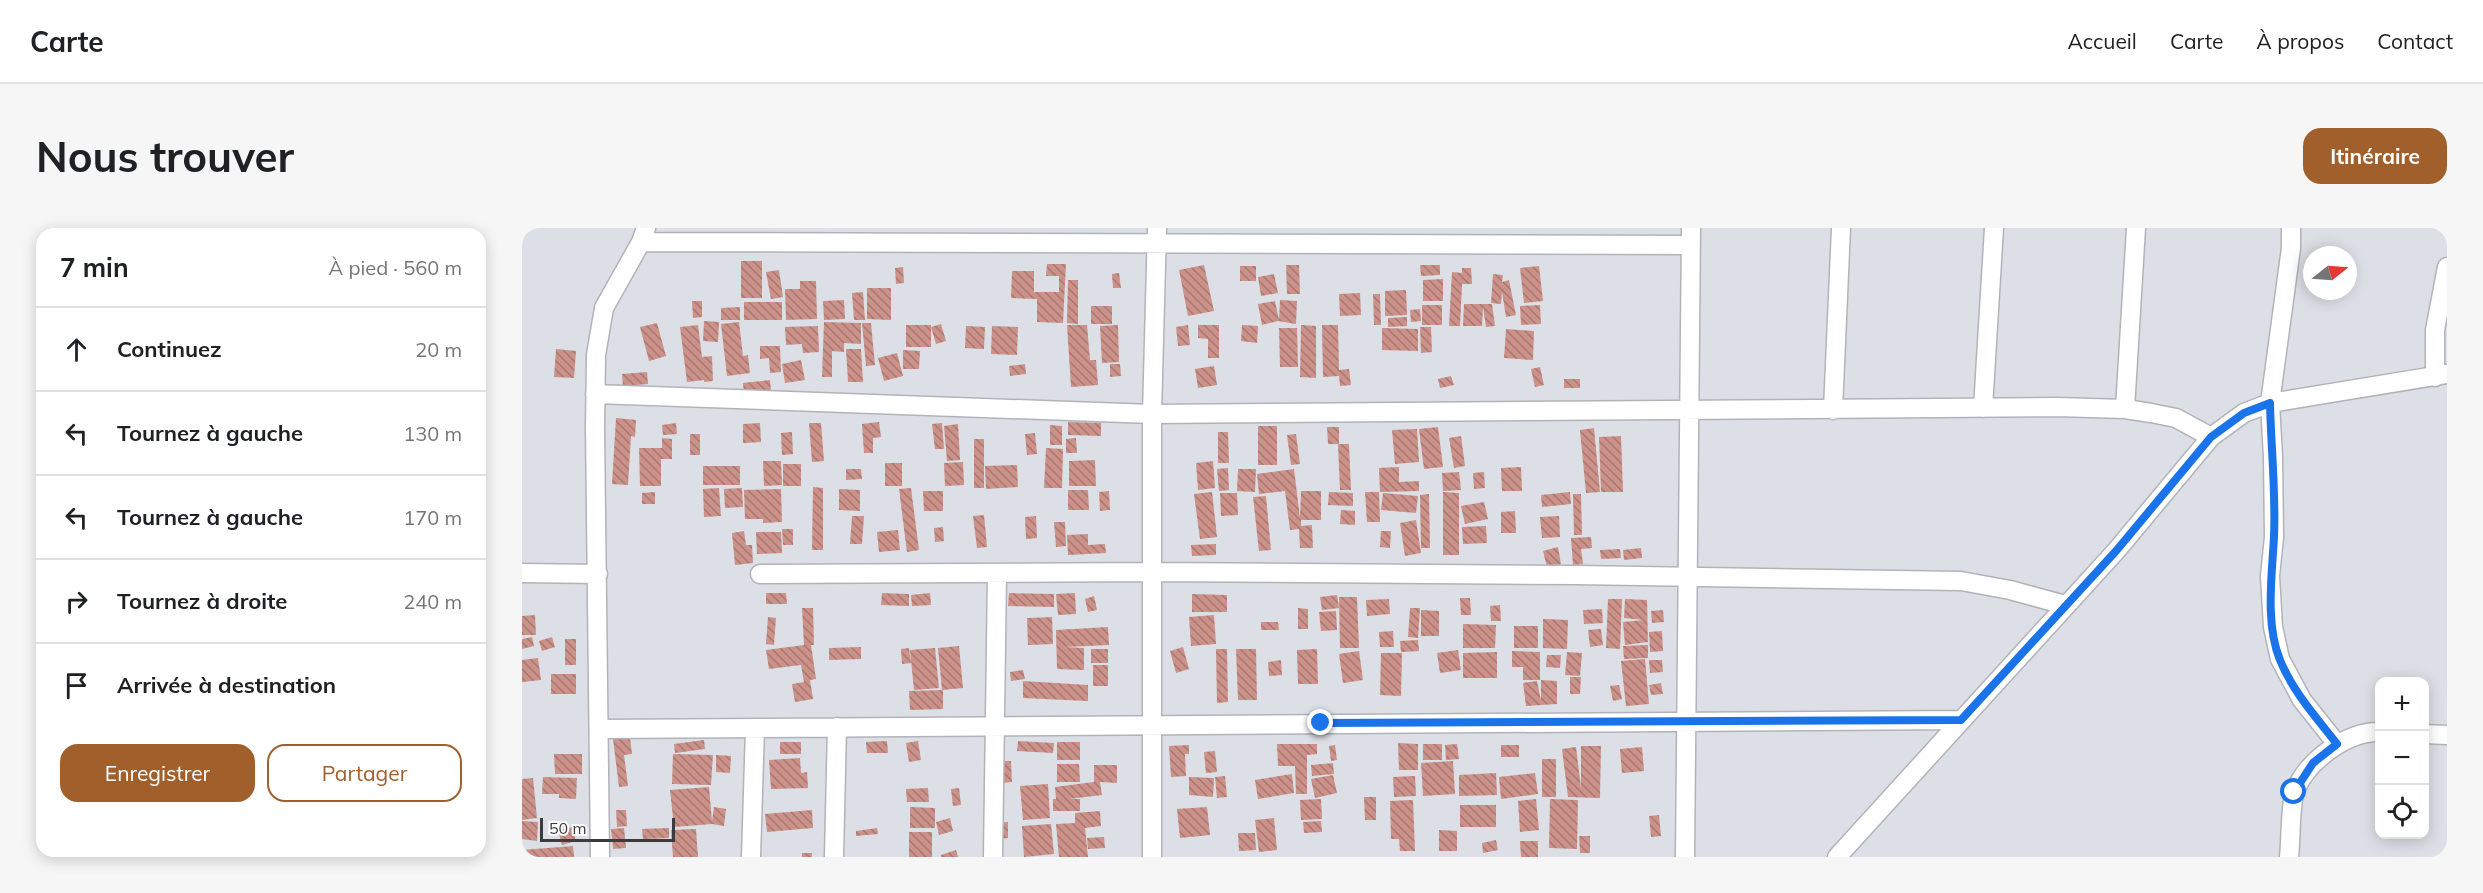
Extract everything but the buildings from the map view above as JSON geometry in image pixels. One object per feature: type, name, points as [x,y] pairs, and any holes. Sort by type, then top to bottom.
[{"type":"street","points":[[1833,410],[1841,228]]},
{"type":"street","points":[[1983,408],[1994,228]]},
{"type":"street","points":[[2125,409],[2136,228]]},
{"type":"street","points":[[2291,228],[2291,248],[2270,403],[2274,537],[2270,576],[2273,627],[2280,659],[2302,700],[2337,744]]},
{"type":"street","points":[[600,857],[596,355],[604,308],[644,235],[1691,236],[1685,857]]},
{"type":"street","points":[[1152,857],[1152,414],[1156,235]]},
{"type":"street","points":[[1837,857],[2116,551],[2211,437],[2244,413],[2270,403],[2441,376],[2434,330],[2447,267]]},
{"type":"street","points":[[595,394],[1152,414],[2125,409],[2176,418],[2211,437]]},
{"type":"street","points":[[760,574],[1152,572],[1688,576],[1961,581],[2010,590],[2065,605]]},
{"type":"street","points":[[522,573],[598,574]]},
{"type":"street","points":[[993,857],[993,726],[997,574]]},
{"type":"street","points":[[599,729],[1961,720]]},
{"type":"street","points":[[751,857],[755,728]]},
{"type":"street","points":[[834,857],[837,728]]},
{"type":"street","points":[[2289,857],[2294,792],[2313,763],[2337,744],[2369,732],[2375,732]]},
{"type":"street","points":[[2429,734],[2447,735]]},
{"type":"route","points":[[1321,723],[1961,720],[2116,551],[2211,437],[2244,413],[2270,403],[2274,537],[2270,576],[2273,627],[2280,659],[2302,700],[2337,744],[2313,763],[2294,792]]}]
